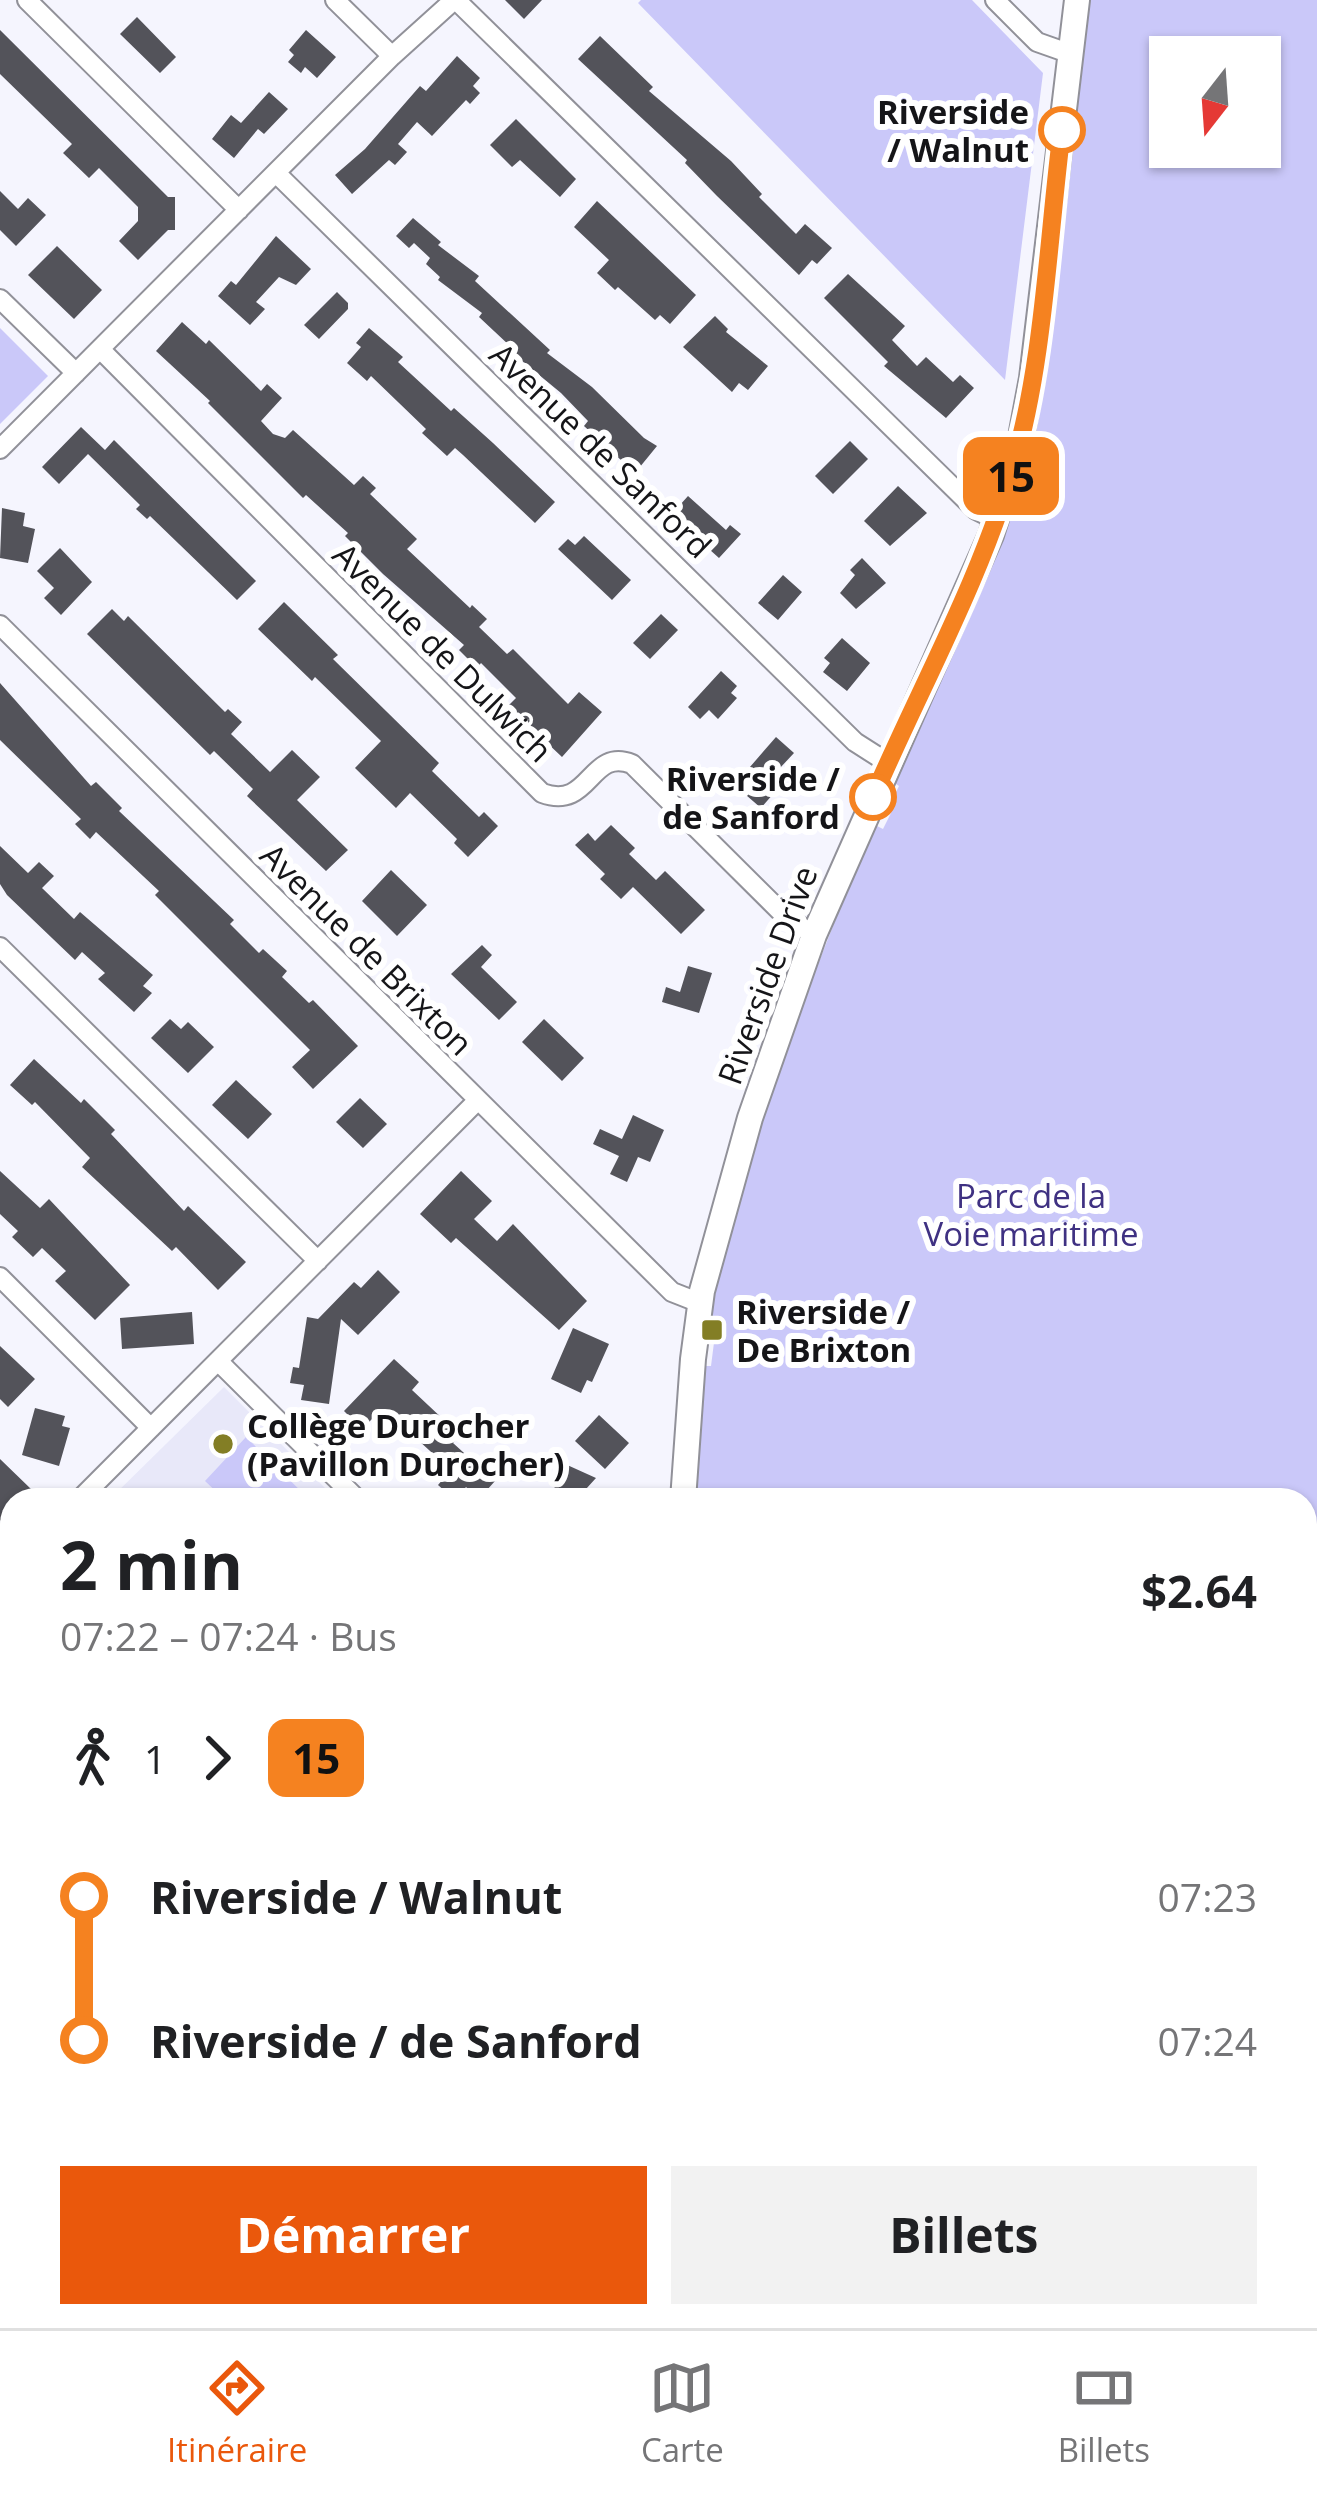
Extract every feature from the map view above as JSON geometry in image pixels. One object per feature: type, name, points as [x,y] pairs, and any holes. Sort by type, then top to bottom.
[{"type":"street","points":[[28,0],[239,210]]},
{"type":"street","points":[[335,0],[392,56]]},
{"type":"street","points":[[0,449],[392,56],[455,0],[976,510],[996,520]]},
{"type":"street","points":[[995,0],[1037,42],[1071,54]]},
{"type":"street","name":"Riverside Drive","points":[[684,1488],[700,1304],[750,1118],[814,934],[996,520],[1028,399],[1077,0]]},
{"type":"street","name":"Avenue de Sanford","points":[[277,174],[855,742],[888,763]]},
{"type":"street","points":[[0,299],[76,373]]},
{"type":"street","name":"Avenue de Dulwich","points":[[100,350],[542,793],[556,799],[572,796],[607,762],[618,759],[632,764],[786,916],[814,934]]},
{"type":"street","name":"Avenue de Brixton","points":[[0,625],[672,1292],[700,1304]]},
{"type":"street","points":[[0,947],[318,1261]]},
{"type":"street","points":[[91,1488],[477,1101]]},
{"type":"street","points":[[0,1277],[152,1428]]},
{"type":"street","points":[[218,1361],[346,1488]]},
{"type":"shaded area","name":"Collège Durocher (Pavillon Durocher)","points":[[224,1387],[325,1488],[121,1488]]},
{"type":"green space","points":[[972,0],[1043,73],[1005,380],[638,3]]},
{"type":"green space","name":"Parc de la Voie maritime","points":[[1090,0],[1317,0],[1317,1488],[697,1488],[705,1366],[711,1366],[716,1327],[710,1325],[733,1218],[794,1029],[841,906],[875,825],[883,829],[891,813],[889,806],[899,786],[893,782],[986,579],[1017,495],[1039,416],[1073,144],[1078,144],[1081,121],[1075,120]]},
{"type":"green space","points":[[0,328],[48,376],[0,424]]},
{"type":"green space","points":[[246,1437],[298,1488],[212,1488],[205,1481]]},
{"type":"building","points":[[505,0],[542,0],[524,19]]},
{"type":"building","points":[[137,17],[176,57],[160,73],[120,34]]},
{"type":"building","points":[[0,30],[168,197],[175,197],[175,230],[168,230],[138,260],[119,241],[138,221],[138,207],[99,168],[89,178],[63,153],[72,144],[0,74]]},
{"type":"building","points":[[306,30],[336,57],[317,78],[305,67],[301,73],[288,62],[294,55],[289,50]]},
{"type":"building","points":[[600,36],[653,87],[649,91],[731,161],[796,234],[805,224],[832,248],[817,264],[812,260],[799,275],[717,196],[687,160],[578,59]]},
{"type":"building","points":[[457,56],[480,78],[473,86],[480,93],[470,104],[466,100],[432,136],[417,122],[398,144],[407,152],[395,165],[389,160],[352,194],[335,175],[365,149],[420,86],[426,91]]},
{"type":"building","points":[[269,92],[288,109],[264,134],[258,129],[234,158],[212,139],[231,115],[241,123]]},
{"type":"building","points":[[516,119],[576,179],[560,197],[520,160],[512,167],[490,145]]},
{"type":"building","points":[[0,191],[18,209],[28,198],[46,215],[16,246],[0,230]]},
{"type":"building","points":[[597,201],[696,295],[670,324],[660,315],[655,320],[597,273],[609,260],[574,227]]},
{"type":"building","points":[[413,218],[441,242],[438,245],[479,276],[475,281],[550,350],[547,353],[657,446],[635,473],[584,426],[588,421],[561,393],[510,351],[479,317],[482,313],[438,280],[426,264],[430,258],[414,243],[409,248],[396,236]]},
{"type":"building","points":[[276,236],[311,269],[296,285],[279,277],[256,302],[265,309],[250,325],[218,296],[231,281],[236,285]]},
{"type":"building","points":[[57,246],[102,290],[74,319],[28,275]]},
{"type":"building","points":[[848,274],[905,326],[892,340],[917,366],[926,357],[953,382],[960,375],[974,388],[946,418],[884,366],[888,362],[824,298]]},
{"type":"building","points":[[337,292],[348,309],[319,339],[304,325]]},
{"type":"building","points":[[715,316],[726,332],[768,366],[748,390],[739,383],[732,392],[683,347]]},
{"type":"building","points":[[182,322],[206,344],[209,340],[261,391],[267,384],[282,398],[261,421],[273,434],[285,438],[293,430],[354,485],[363,476],[376,488],[370,494],[417,539],[407,549],[487,619],[479,627],[507,654],[513,649],[568,704],[579,692],[602,712],[562,757],[508,706],[516,698],[481,663],[477,668],[459,650],[464,645],[383,574],[345,536],[348,533],[306,495],[303,498],[156,351]]},
{"type":"building","points":[[369,328],[403,357],[398,362],[555,502],[535,523],[455,448],[447,456],[371,376],[367,381],[347,363]]},
{"type":"building","points":[[81,427],[105,450],[114,440],[256,581],[237,600],[150,516],[147,519],[136,509],[140,505],[88,454],[59,484],[42,467]]},
{"type":"building","points":[[850,441],[868,459],[833,494],[815,476]]},
{"type":"building","points":[[898,486],[927,513],[890,546],[864,521]]},
{"type":"building","points":[[688,496],[726,530],[730,525],[741,534],[719,558],[671,515]]},
{"type":"building","points":[[2,508],[25,513],[23,526],[35,529],[28,563],[0,558]]},
{"type":"building","points":[[584,536],[631,580],[612,600],[558,549],[568,539],[575,545]]},
{"type":"building","points":[[60,548],[92,582],[61,615],[44,598],[54,588],[37,571]]},
{"type":"building","points":[[862,558],[886,583],[856,609],[840,593],[855,575],[850,570]]},
{"type":"building","points":[[783,575],[802,592],[778,620],[758,603]]},
{"type":"building","points":[[284,602],[338,655],[333,659],[439,763],[432,771],[479,817],[484,812],[498,826],[468,857],[454,843],[457,839],[410,793],[396,808],[355,768],[381,741],[258,629]]},
{"type":"building","points":[[112,609],[124,621],[128,616],[225,712],[228,709],[242,722],[231,734],[270,772],[292,750],[320,777],[297,800],[348,850],[326,871],[247,796],[253,789],[214,751],[210,755],[87,634]]},
{"type":"building","points":[[661,614],[678,630],[650,659],[633,643]]},
{"type":"building","points":[[842,638],[870,663],[847,691],[823,672],[830,663],[824,658]]},
{"type":"building","points":[[721,671],[737,686],[731,693],[737,698],[718,719],[709,710],[700,719],[688,707]]},
{"type":"building","points":[[0,683],[91,786],[96,782],[122,808],[119,811],[234,920],[230,924],[259,953],[263,949],[287,971],[282,977],[309,1003],[313,1000],[358,1046],[313,1089],[292,1067],[310,1050],[155,895],[159,891],[96,832],[90,839],[75,824],[81,819],[0,740]]},
{"type":"building","points":[[776,737],[794,753],[779,769],[788,777],[761,808],[739,789],[748,779],[743,775]]},
{"type":"building","points":[[611,825],[635,848],[629,854],[656,880],[665,871],[705,910],[681,934],[633,887],[621,899],[600,879],[605,874],[575,845],[588,833],[595,841]]},
{"type":"building","points":[[0,846],[28,873],[39,862],[54,876],[42,888],[74,919],[80,912],[153,975],[143,986],[152,993],[134,1012],[98,979],[105,973],[82,952],[75,960],[7,895],[0,884]]},
{"type":"building","points":[[391,870],[427,905],[397,936],[362,901]]},
{"type":"building","points":[[482,945],[492,955],[481,967],[517,1002],[499,1020],[451,974]]},
{"type":"building","points":[[688,966],[712,973],[699,1013],[662,1002],[666,987],[680,992]]},
{"type":"building","points":[[170,1019],[181,1029],[188,1022],[214,1047],[188,1073],[151,1038]]},
{"type":"building","points":[[544,1019],[584,1058],[562,1081],[522,1042]]},
{"type":"building","points":[[34,1059],[115,1130],[111,1134],[184,1211],[188,1206],[246,1262],[218,1290],[176,1247],[172,1251],[82,1167],[90,1158],[35,1102],[32,1105],[10,1085]]},
{"type":"building","points":[[236,1080],[272,1114],[248,1139],[212,1105]]},
{"type":"building","points":[[360,1098],[387,1124],[363,1148],[336,1122]]},
{"type":"building","points":[[633,1115],[664,1130],[650,1162],[638,1157],[627,1182],[610,1174],[619,1156],[593,1144],[600,1129],[622,1139]]},
{"type":"building","points":[[0,1171],[40,1208],[49,1199],[130,1285],[95,1320],[55,1281],[66,1271],[42,1248],[33,1257],[12,1237],[18,1231],[0,1214]]},
{"type":"building","points":[[461,1171],[492,1201],[474,1219],[497,1241],[513,1224],[587,1301],[559,1330],[456,1238],[451,1243],[420,1214]]},
{"type":"building","points":[[378,1270],[400,1292],[358,1335],[341,1319],[329,1404],[301,1400],[304,1385],[290,1383],[293,1367],[299,1368],[307,1317],[318,1319],[354,1282],[361,1288]]},
{"type":"building","points":[[192,1312],[194,1344],[122,1349],[120,1318]]},
{"type":"building","points":[[573,1328],[609,1344],[592,1382],[587,1380],[581,1393],[551,1379]]},
{"type":"building","points":[[0,1346],[35,1379],[8,1407],[0,1399]]},
{"type":"building","points":[[394,1359],[419,1382],[412,1390],[460,1435],[453,1443],[495,1481],[489,1488],[441,1488],[438,1485],[451,1470],[397,1421],[388,1431],[374,1417],[362,1429],[344,1411]]},
{"type":"building","points":[[35,1408],[65,1416],[62,1426],[70,1428],[59,1466],[22,1455]]},
{"type":"building","points":[[599,1415],[629,1443],[605,1469],[575,1441]]},
{"type":"building","points":[[0,1459],[30,1488],[0,1488]]},
{"type":"building","points":[[565,1464],[596,1478],[587,1488],[554,1488]]},
{"type":"bus line","name":"15","points":[[873,797],[991,535],[1014,464],[1032,378],[1062,130]]},
{"type":"place","name":"Riverside / Walnut","points":[[1062,130]]},
{"type":"place","name":"Riverside / de Sanford","points":[[873,797]]},
{"type":"place","name":"Riverside / De Brixton","points":[[712,1330]]},
{"type":"place","name":"Collège Durocher (Pavillon Durocher)","points":[[223,1444]]}]
